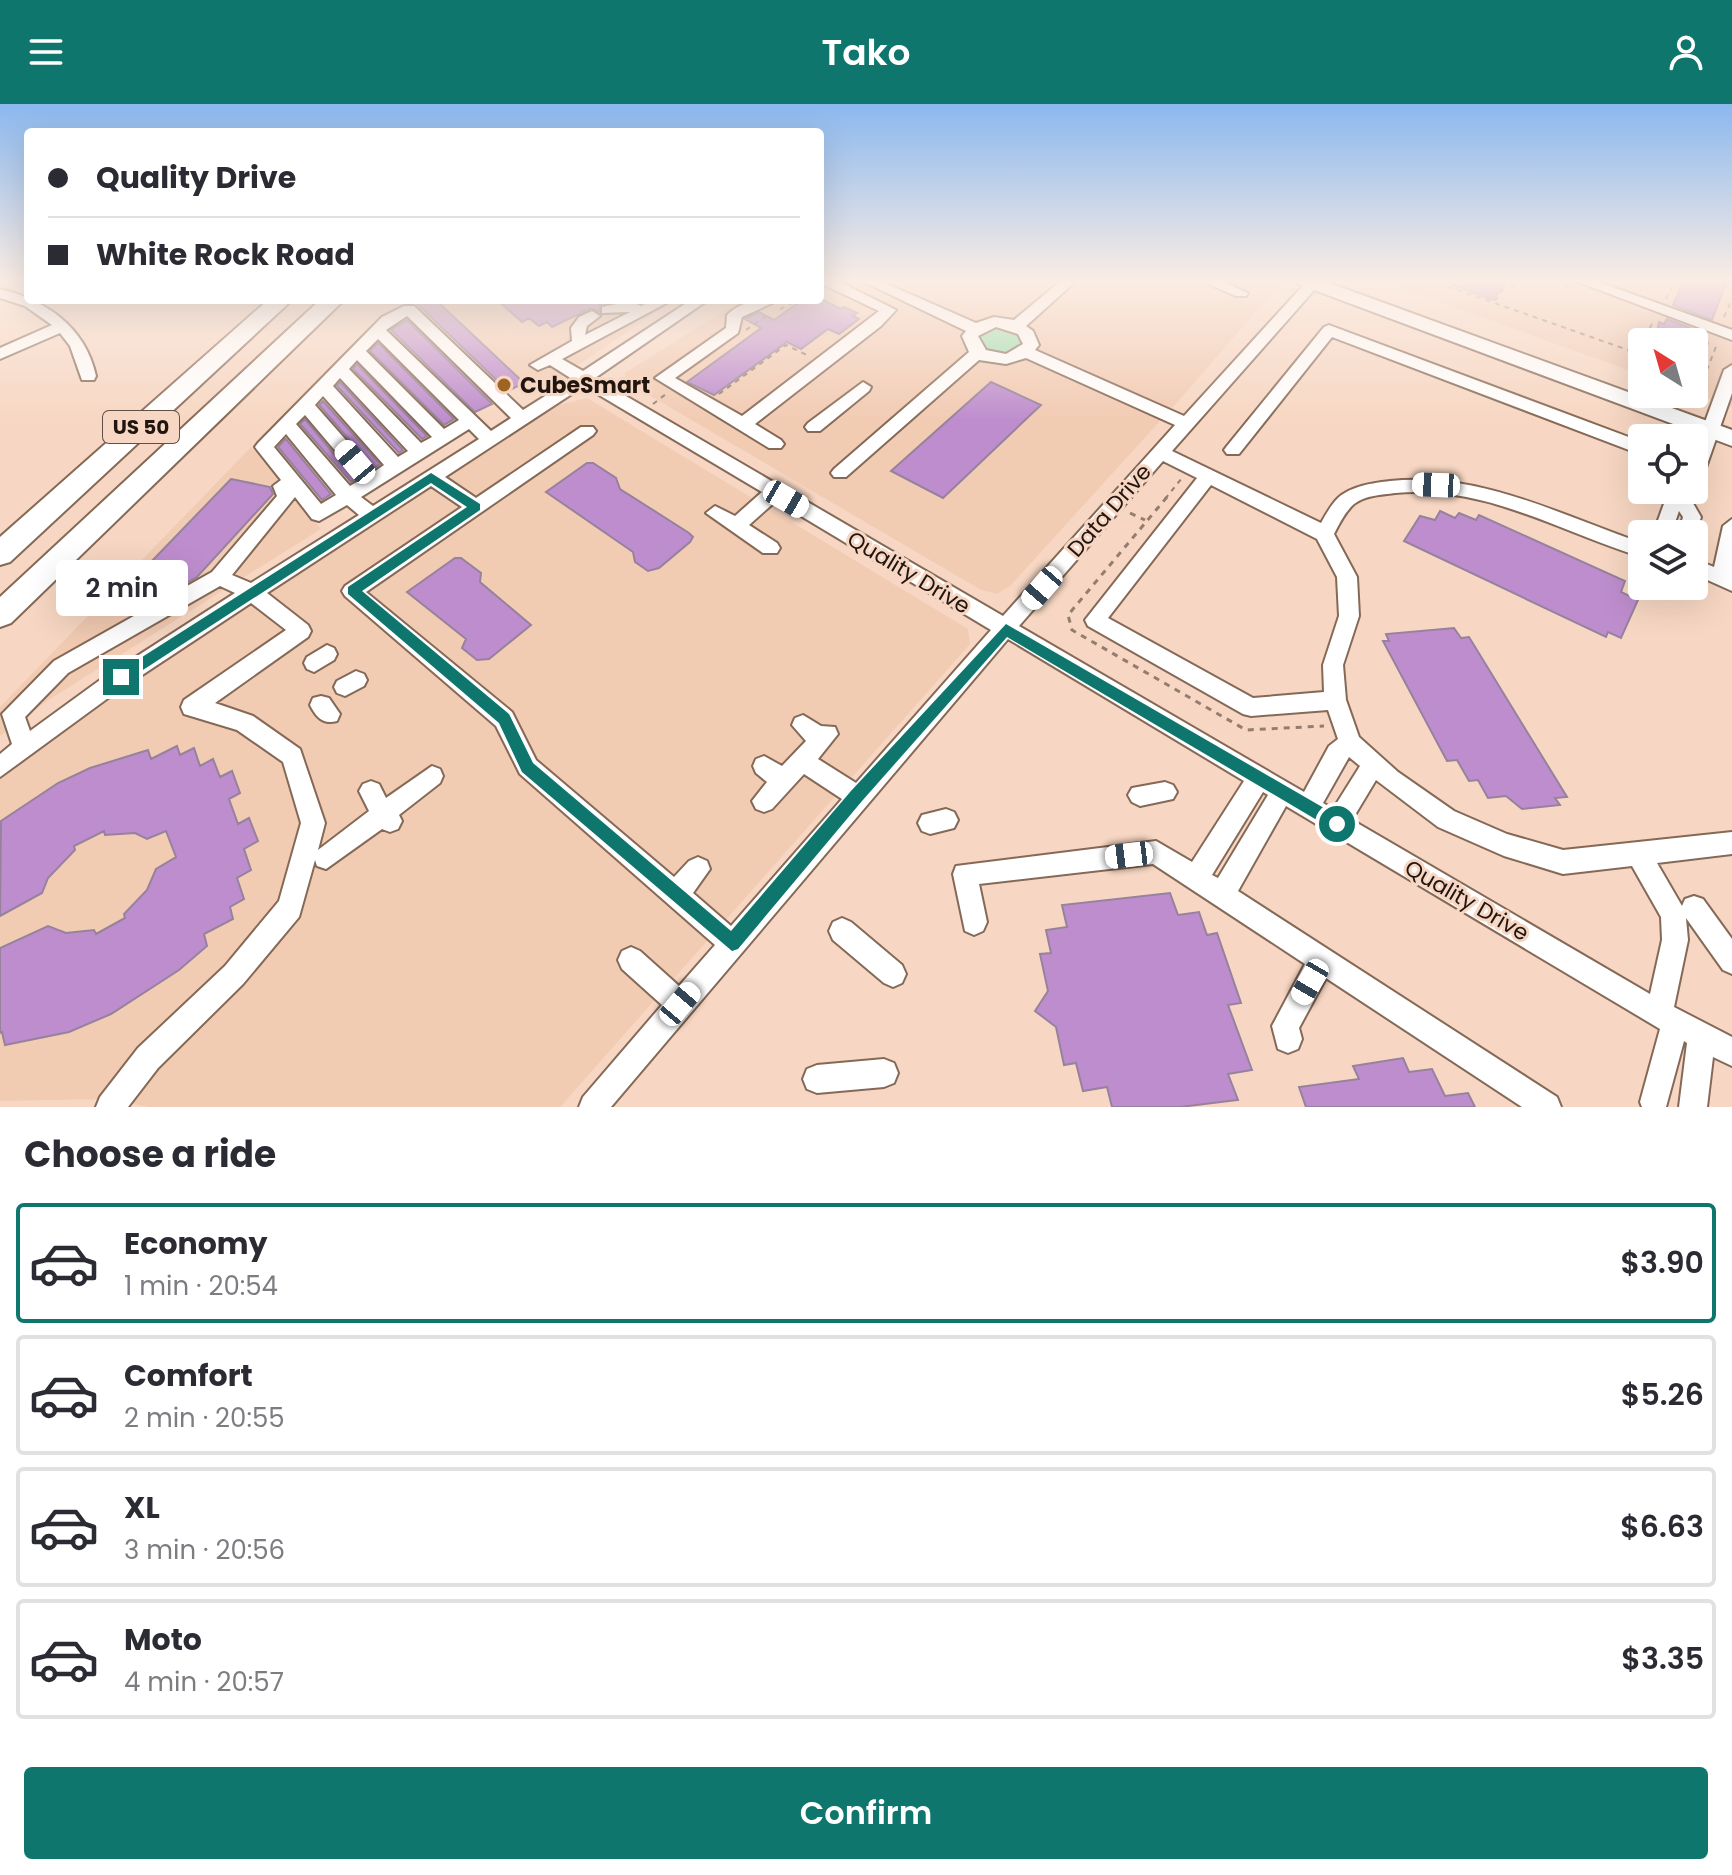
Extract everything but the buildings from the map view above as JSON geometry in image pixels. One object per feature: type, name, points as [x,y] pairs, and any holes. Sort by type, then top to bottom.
[{"type":"highway","name":"US 50","points":[[0,554],[251,327]]},
{"type":"highway","name":"US 50","points":[[0,615],[305,327]]},
{"type":"main road","points":[[1442,327],[1723,425]]},
{"type":"main road","points":[[1482,327],[1628,381]]},
{"type":"main road","points":[[1690,408],[1723,425]]},
{"type":"street","points":[[0,354],[60,327]]},
{"type":"street","points":[[63,327],[87,362],[88,376]]},
{"type":"street","points":[[379,327],[264,447],[319,514],[470,421]]},
{"type":"street","points":[[427,327],[522,419]]},
{"type":"street","points":[[579,327],[578,339],[583,343],[613,327]]},
{"type":"street","points":[[0,767],[95,694],[584,379],[655,327]]},
{"type":"street","points":[[733,327],[663,378],[775,444]]},
{"type":"street","points":[[743,424],[871,327]]},
{"type":"street","points":[[970,327],[981,327]]},
{"type":"street","points":[[1018,327],[1030,338],[1027,352]]},
{"type":"street","name":"Data Drive","points":[[593,1107],[856,796],[1006,630],[1270,327]]},
{"type":"street","points":[[1697,327],[1725,338]]},
{"type":"street","points":[[377,329],[490,439]]},
{"type":"street","points":[[975,329],[970,343],[979,352],[1007,359],[1027,352],[1185,423]]},
{"type":"street","points":[[1233,450],[1329,330],[1628,444]]},
{"type":"street","name":"Quality Drive","points":[[583,343],[545,362],[584,379],[1667,1018],[1732,1052]]},
{"type":"street","points":[[356,350],[443,438]]},
{"type":"street","points":[[840,473],[979,352]]},
{"type":"street","points":[[339,368],[419,452]]},
{"type":"street","points":[[1708,451],[1723,425],[1732,370]]},
{"type":"street","points":[[323,385],[396,467]]},
{"type":"street","points":[[814,427],[863,387]]},
{"type":"street","points":[[305,404],[372,482]]},
{"type":"street","points":[[287,424],[348,496],[372,515]]},
{"type":"street","points":[[587,431],[352,591],[504,719],[528,767],[732,943]]},
{"type":"street","points":[[1159,452],[1201,480],[1324,534],[1347,577],[1349,616],[1333,665],[1335,700],[1346,734],[1376,766],[1446,819],[1504,845],[1563,862],[1732,843]]},
{"type":"street","points":[[431,477],[476,507]]},
{"type":"street","points":[[1201,480],[1095,620],[1251,707],[1335,700]]},
{"type":"street","points":[[1324,534],[1344,502],[1365,492],[1401,485],[1450,486],[1491,492],[1628,545]]},
{"type":"street","points":[[24,747],[13,714],[61,667],[219,577],[286,497],[282,486]]},
{"type":"street","points":[[736,526],[774,492]]},
{"type":"street","points":[[715,513],[770,548]]},
{"type":"street","points":[[1708,572],[1727,580],[1724,553],[1732,526]]},
{"type":"street","points":[[219,577],[252,592],[298,628],[192,707],[241,716],[279,735],[292,756],[324,858]]},
{"type":"street","points":[[764,801],[824,737],[803,725]]},
{"type":"street","points":[[1308,807],[1346,734]]},
{"type":"street","points":[[802,760],[856,796]]},
{"type":"street","points":[[764,766],[783,780]]},
{"type":"street","points":[[1337,824],[1363,777],[1376,766]]},
{"type":"street","points":[[110,1107],[148,1058],[192,1026],[250,970],[297,915],[324,858],[386,818],[432,776]]},
{"type":"street","points":[[1196,878],[1259,778]]},
{"type":"street","points":[[371,791],[386,818]]},
{"type":"street","points":[[1140,795],[1165,792]]},
{"type":"street","points":[[1222,895],[1282,792]]},
{"type":"street","points":[[974,922],[965,874],[1156,852],[1547,1107]]},
{"type":"street","points":[[1638,853],[1673,914],[1675,940],[1654,1102]]},
{"type":"street","points":[[675,894],[698,869]]},
{"type":"street","points":[[1694,908],[1732,961]]},
{"type":"street","points":[[842,931],[893,974]]},
{"type":"street","points":[[631,960],[680,1004]]},
{"type":"street","points":[[1288,1039],[1285,1026],[1322,960]]},
{"type":"street","points":[[1693,1107],[1702,1036]]},
{"type":"street","points":[[817,1079],[884,1073]]},
{"type":"path","points":[[1562,327],[1628,350]]},
{"type":"path","points":[[1708,369],[1725,338]]},
{"type":"path","points":[[710,401],[786,345],[812,358]]},
{"type":"path","points":[[1201,480],[1182,478],[1068,615],[1072,630],[1246,730],[1346,734]]},
{"type":"path","points":[[1130,513],[1147,521]]},
{"type":"shaded area","points":[[466,327],[634,327],[534,395]]},
{"type":"shaded area","points":[[698,327],[1243,327],[1010,586],[997,594],[981,590],[625,381],[625,373]]},
{"type":"shaded area","points":[[1509,327],[1732,327],[1732,407],[1708,399],[1708,328],[1628,328],[1628,370]]},
{"type":"shaded area","points":[[587,398],[968,629],[970,644],[560,1107],[150,1107],[102,1099],[0,1101],[0,777],[121,688],[558,405]]},
{"type":"shaded area","points":[[251,447],[321,529],[47,701],[0,736],[0,707]]},
{"type":"green space","points":[[991,327],[1019,334],[1022,347],[1006,355],[985,351],[977,338]]},
{"type":"place","name":"CubeSmart","points":[[504,385]]},
{"type":"route","points":[[121,677],[431,477],[476,507],[352,591],[504,719],[528,767],[732,943],[856,796],[1006,630],[1337,824]]}]
